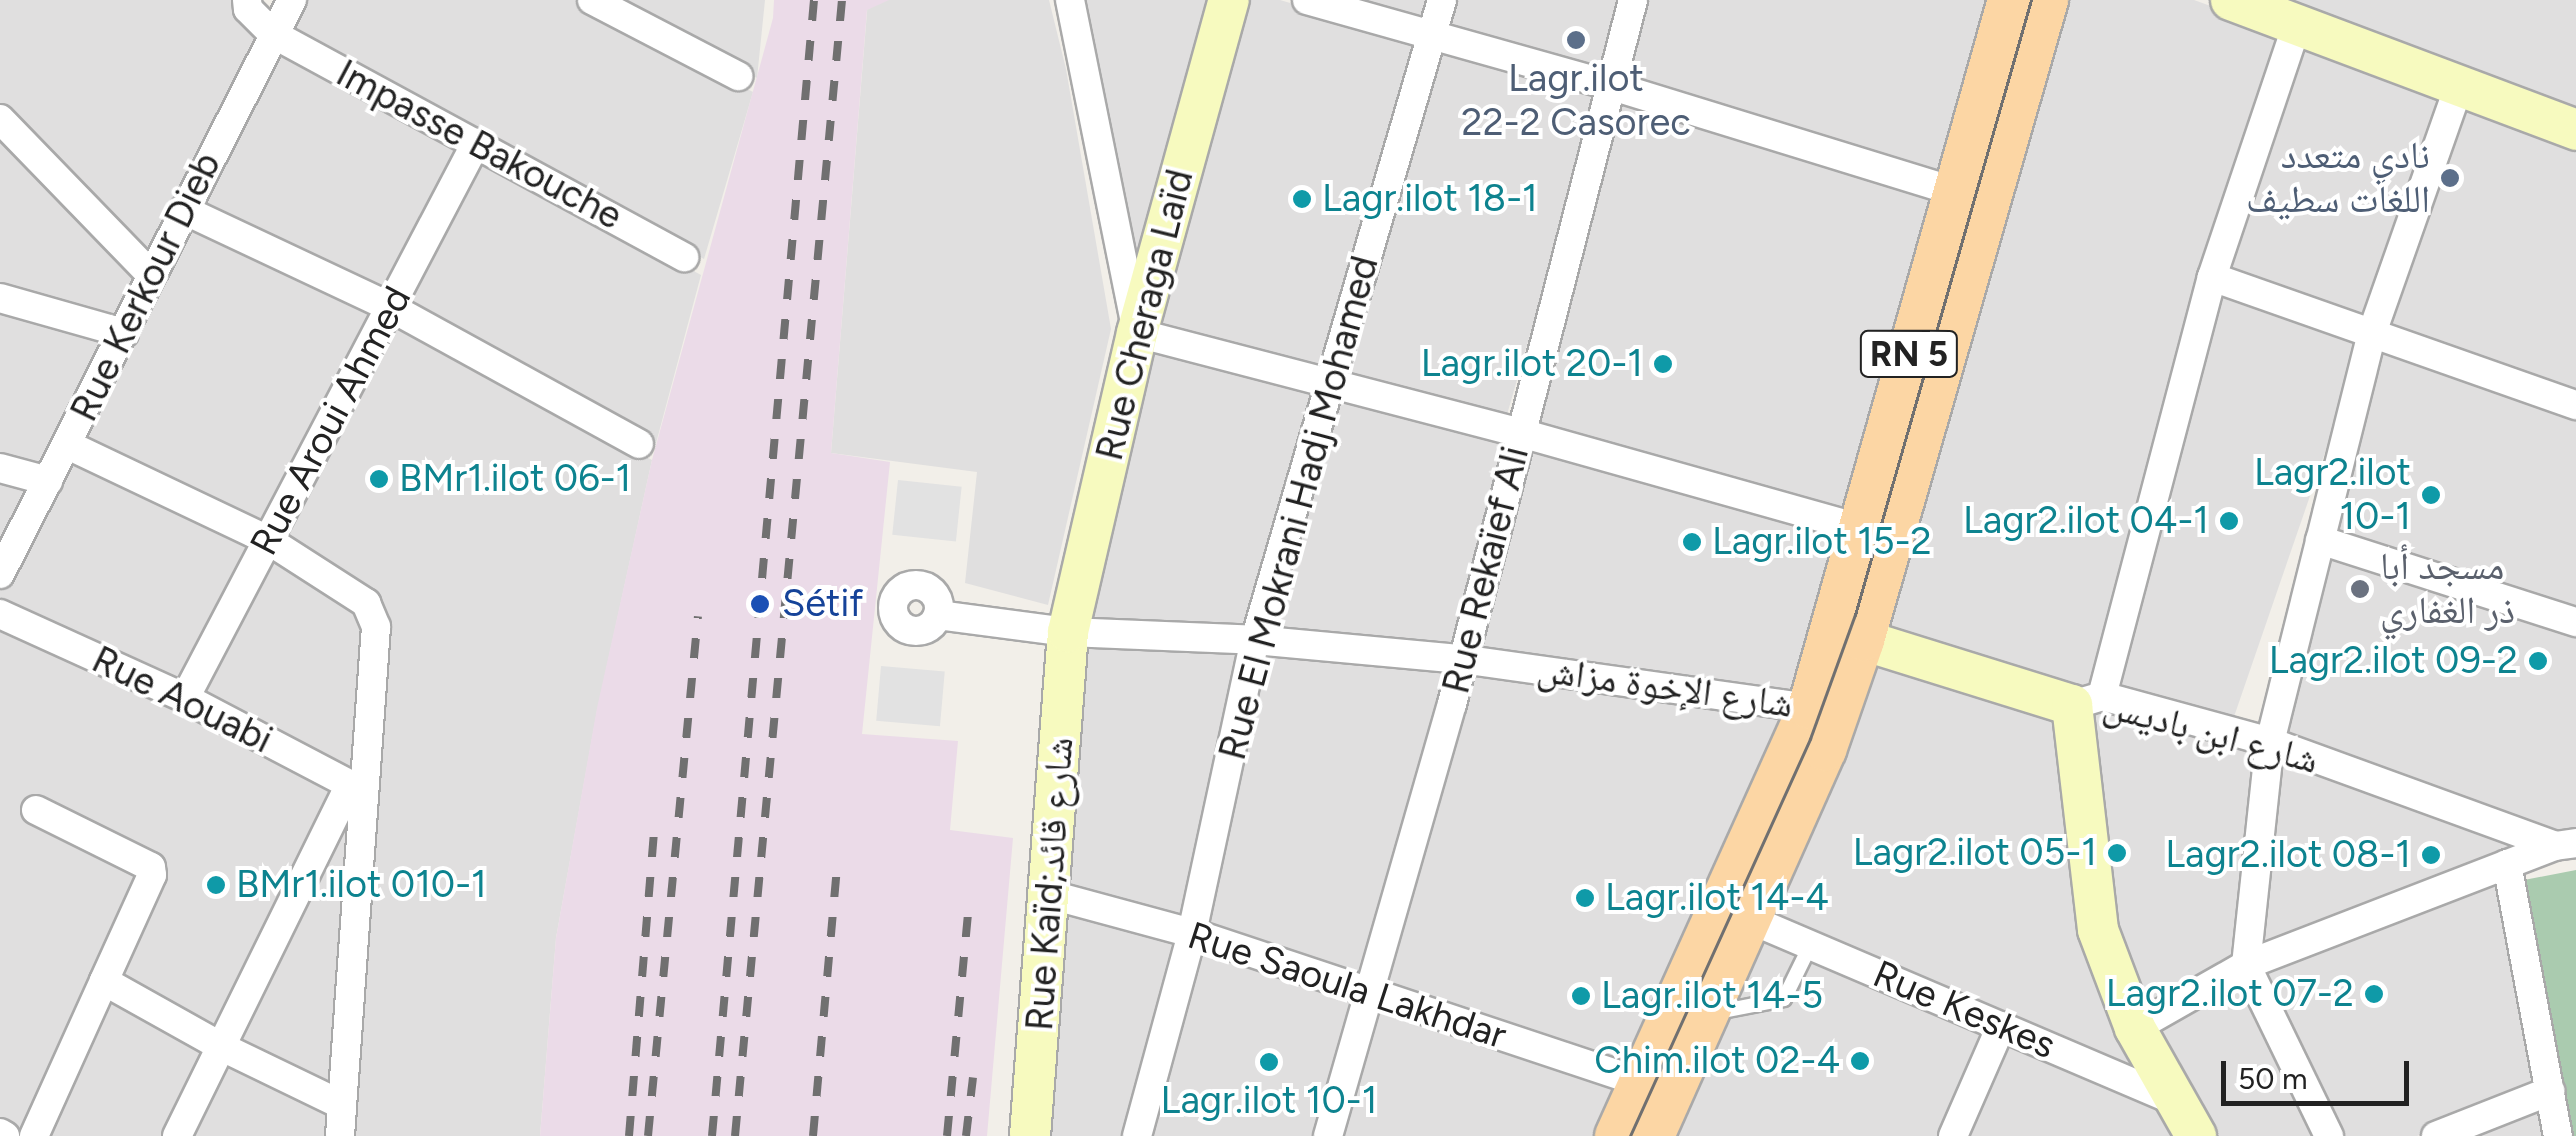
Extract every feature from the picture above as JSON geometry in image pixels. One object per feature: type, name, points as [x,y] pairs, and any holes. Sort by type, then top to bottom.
[{"type":"main road","name":"RN 5","points":[[1653,1136],[1825,750],[1826,704],[1858,528],[2009,0]]},
{"type":"main road","name":"RN 5","points":[[1616,1136],[1826,704],[1863,640],[2047,0]]},
{"type":"street","points":[[247,0],[248,9],[273,34]]},
{"type":"street","name":"Rue Kerkour Dieb","points":[[0,574],[292,0]]},
{"type":"street","points":[[592,0],[738,76]]},
{"type":"street","points":[[1070,0],[1137,333],[1522,433],[1858,528]]},
{"type":"street","name":"Rue Cheraga Laïd","points":[[1068,632],[1137,333],[1229,0]]},
{"type":"street","points":[[1307,0],[1609,85],[1956,192]]},
{"type":"street","name":"Rue El Mokrani Hadj Mohamed","points":[[1137,1136],[1192,933],[1255,640],[1442,0]]},
{"type":"street","name":"Rue Rekaïef Ali","points":[[1328,1136],[1462,659],[1634,0]]},
{"type":"street","points":[[2231,0],[2576,130]]},
{"type":"street","points":[[2188,1120],[2135,1028],[2098,930],[2087,700],[2212,277],[2297,24]]},
{"type":"street","name":"Impasse Bakouche","points":[[273,34],[684,256]]},
{"type":"street","points":[[2329,1136],[2246,965],[2270,742],[2372,334],[2459,86]]},
{"type":"street","points":[[0,119],[151,275]]},
{"type":"street","name":"Rue Aroui Ahmed","points":[[185,698],[476,144]]},
{"type":"street","points":[[184,210],[390,308],[639,444]]},
{"type":"street","points":[[2212,277],[2576,405]]},
{"type":"street","points":[[0,298],[124,333]]},
{"type":"street","points":[[68,446],[268,540],[366,604],[376,627],[356,788],[340,1136]]},
{"type":"street","points":[[0,468],[48,481]]},
{"type":"street","points":[[2320,540],[2576,622]]},
{"type":"street","name":"Rue Aouabi","points":[[0,614],[185,698],[356,788]]},
{"type":"street","name":"شارع الإخوة مزاش","points":[[938,616],[1068,632],[1255,640],[1462,659],[1826,704]]},
{"type":"street","name":"Rue Kaïd;شارع قائد","points":[[1030,1136],[1068,632]]},
{"type":"street","name":"شارع ابن باديس","points":[[1863,640],[2087,700],[2270,742],[2565,844]]},
{"type":"street","points":[[177,1136],[356,788]]},
{"type":"street","points":[[34,1136],[152,875],[152,867],[36,810]]},
{"type":"street","points":[[2135,1028],[2246,965],[2565,844]]},
{"type":"street","points":[[2507,864],[2558,1136]]},
{"type":"street","name":"Rue Saoula Lakhdar","points":[[1051,896],[1192,933],[1640,1082]]},
{"type":"street","name":"Rue Keskes","points":[[1749,919],[2001,1026],[2188,1120]]},
{"type":"street","points":[[104,981],[222,1048],[342,1106]]},
{"type":"street","points":[[1953,1136],[2001,1026]]},
{"type":"street","points":[[2436,1136],[2550,1091]]},
{"type":"lane","points":[[1708,1015],[1784,999],[1811,943]]},
{"type":"shaded area","points":[[0,0],[240,0],[264,36],[149,262],[0,108]]},
{"type":"shaded area","points":[[301,0],[576,0],[753,92],[704,259],[283,31]]},
{"type":"shaded area","points":[[608,0],[765,0],[757,78]]},
{"type":"shaded area","points":[[774,0],[889,0],[867,10],[831,453],[890,462],[862,734],[958,741],[950,830],[1013,838],[987,1136],[540,1136],[556,938],[597,708],[652,460],[773,18]]},
{"type":"shaded area","points":[[868,0],[1049,0],[1066,69],[1111,329],[1048,605],[965,583],[977,472],[831,453]]},
{"type":"shaded area","points":[[1077,0],[1217,0],[1136,293]]},
{"type":"shaded area","points":[[1241,0],[1280,0],[1423,42],[1325,375],[1150,330]]},
{"type":"shaded area","points":[[1333,0],[1434,0],[1427,27]]},
{"type":"shaded area","name":"Lagr.ilot 22-2 Casorec","points":[[1450,0],[1626,0],[1604,76],[1441,31]]},
{"type":"shaded area","points":[[1641,0],[1997,0],[1947,181],[1618,80]]},
{"type":"shaded area","points":[[2060,0],[2194,0],[2286,33],[2095,690],[2079,695],[1878,632]]},
{"type":"shaded area","points":[[2260,0],[2576,0],[2576,118]]},
{"type":"shaded area","points":[[2300,38],[2448,95],[2359,326],[2211,270]]},
{"type":"shaded area","points":[[276,43],[466,148],[377,309],[187,204]]},
{"type":"shaded area","points":[[1438,46],[1599,92],[1504,427],[1342,381]]},
{"type":"shaded area","points":[[1614,94],[1943,195],[1842,524],[1513,423]]},
{"type":"shaded area","points":[[2462,99],[2576,143],[2576,397],[2382,329]]},
{"type":"shaded area","points":[[0,130],[142,277],[120,325],[0,291]]},
{"type":"shaded area","points":[[479,153],[701,275],[655,447],[400,304]]},
{"type":"shaded area","points":[[187,219],[380,309],[275,534],[82,444]]},
{"type":"shaded area","name":"Lagr2.ilot 04-1","points":[[2218,287],[2365,337],[2228,733],[2082,682]]},
{"type":"shaded area","points":[[0,306],[114,338],[44,473],[0,461]]},
{"type":"shaded area","points":[[392,318],[652,460],[597,711],[556,938],[540,1136],[347,1136],[384,625],[278,538]]},
{"type":"shaded area","name":"Lagr2.ilot 10-1","points":[[2377,343],[2576,413],[2576,614],[2328,535]]},
{"type":"shaded area","points":[[1147,344],[1321,390],[1249,631],[1076,615]]},
{"type":"shaded area","points":[[1335,393],[1512,438],[1456,651],[1264,633]]},
{"type":"shaded area","points":[[1526,443],[1845,534],[1800,700],[1471,653]]},
{"type":"shaded area","points":[[71,455],[257,544],[182,689],[0,606],[0,587]]},
{"type":"shaded area","points":[[0,476],[37,486],[0,558]]},
{"type":"shaded area","points":[[898,480],[962,487],[956,541],[892,535]]},
{"type":"shaded area","points":[[2325,549],[2576,630],[2576,834],[2556,838],[2279,737]]},
{"type":"shaded area","points":[[271,552],[358,608],[368,629],[356,780],[195,695]]},
{"type":"shaded area","points":[[0,623],[340,788],[219,1037],[111,976],[21,1136],[0,1125]]},
{"type":"shaded area","points":[[1074,630],[1246,647],[1187,924],[1063,891]]},
{"type":"shaded area","points":[[1261,647],[1452,666],[1363,985],[1201,928]]},
{"type":"shaded area","points":[[1870,654],[2062,714],[2086,933],[2183,1136],[1665,1136],[1764,916]]},
{"type":"shaded area","points":[[881,666],[945,672],[940,726],[876,721]]},
{"type":"shaded area","points":[[1467,667],[1793,713],[1632,1072],[1377,990]]},
{"type":"shaded area","points":[[2102,704],[2262,747],[2239,960],[2143,1015],[2109,926],[2084,709]]},
{"type":"shaded area","points":[[2276,752],[2534,845],[2255,954]]},
{"type":"shaded area","points":[[355,793],[336,1094],[232,1044]]},
{"type":"shaded area","points":[[2502,875],[2542,1086],[2417,1136],[2337,1136],[2257,969]]},
{"type":"shaded area","points":[[1062,906],[1182,939],[1130,1136],[1041,1136]]},
{"type":"shaded area","points":[[1197,942],[1360,999],[1320,1136],[1137,1136]]},
{"type":"shaded area","points":[[2243,975],[2321,1136],[2209,1136],[2149,1029]]},
{"type":"shaded area","points":[[111,993],[213,1050],[169,1136],[42,1136]]},
{"type":"shaded area","points":[[1368,994],[1625,1086],[1602,1136],[1328,1136]]},
{"type":"shaded area","points":[[225,1057],[334,1110],[332,1136],[185,1136]]},
{"type":"shaded area","points":[[2544,1101],[2551,1136],[2457,1136]]},
{"type":"green space","points":[[2576,870],[2576,1136],[2574,1136],[2524,880]]},
{"type":"tram line","points":[[1630,1136],[1810,739],[1855,615],[2031,0]]},
{"type":"railway","points":[[712,1136],[814,0]]},
{"type":"railway","points":[[735,1136],[842,0]]},
{"type":"railway","points":[[648,1136],[698,616]]},
{"type":"railway","points":[[629,1136],[655,818]]},
{"type":"railway","points":[[813,1136],[837,868]]},
{"type":"railway","points":[[947,1136],[968,912]]},
{"type":"railway","points":[[966,1136],[973,1077]]},
{"type":"place","name":"Lagr.ilot 22-2 Casorec","points":[[1576,40]]},
{"type":"place","name":"نادي متعدد اللغات سطيف","points":[[2450,178]]},
{"type":"place","name":"Lagr.ilot 18-1","points":[[1302,199]]},
{"type":"place","name":"Lagr.ilot 20-1","points":[[1663,364]]},
{"type":"place","name":"BMr1.ilot 06-1","points":[[379,479]]},
{"type":"place","name":"Lagr2.ilot 10-1","points":[[2431,495]]},
{"type":"place","name":"Lagr2.ilot 04-1","points":[[2229,521]]},
{"type":"place","name":"Lagr.ilot 15-2","points":[[1692,542]]},
{"type":"place","name":"مسجد أبا ذر الغفاري","points":[[2360,589]]},
{"type":"place","name":"Sétif","points":[[760,604]]},
{"type":"place","name":"Lagr2.ilot 09-2","points":[[2538,661]]},
{"type":"place","name":"Lagr2.ilot 05-1","points":[[2117,853]]},
{"type":"place","name":"Lagr2.ilot 08-1","points":[[2431,855]]},
{"type":"place","name":"BMr1.ilot 010-1","points":[[216,885]]},
{"type":"place","name":"Lagr.ilot 14-4","points":[[1585,898]]},
{"type":"place","name":"Lagr2.ilot 07-2","points":[[2374,994]]},
{"type":"place","name":"Lagr.ilot 14-5","points":[[1581,996]]},
{"type":"place","name":"Chim.ilot 02-4","points":[[1860,1061]]},
{"type":"place","name":"Lagr.ilot 10-1","points":[[1269,1062]]}]
